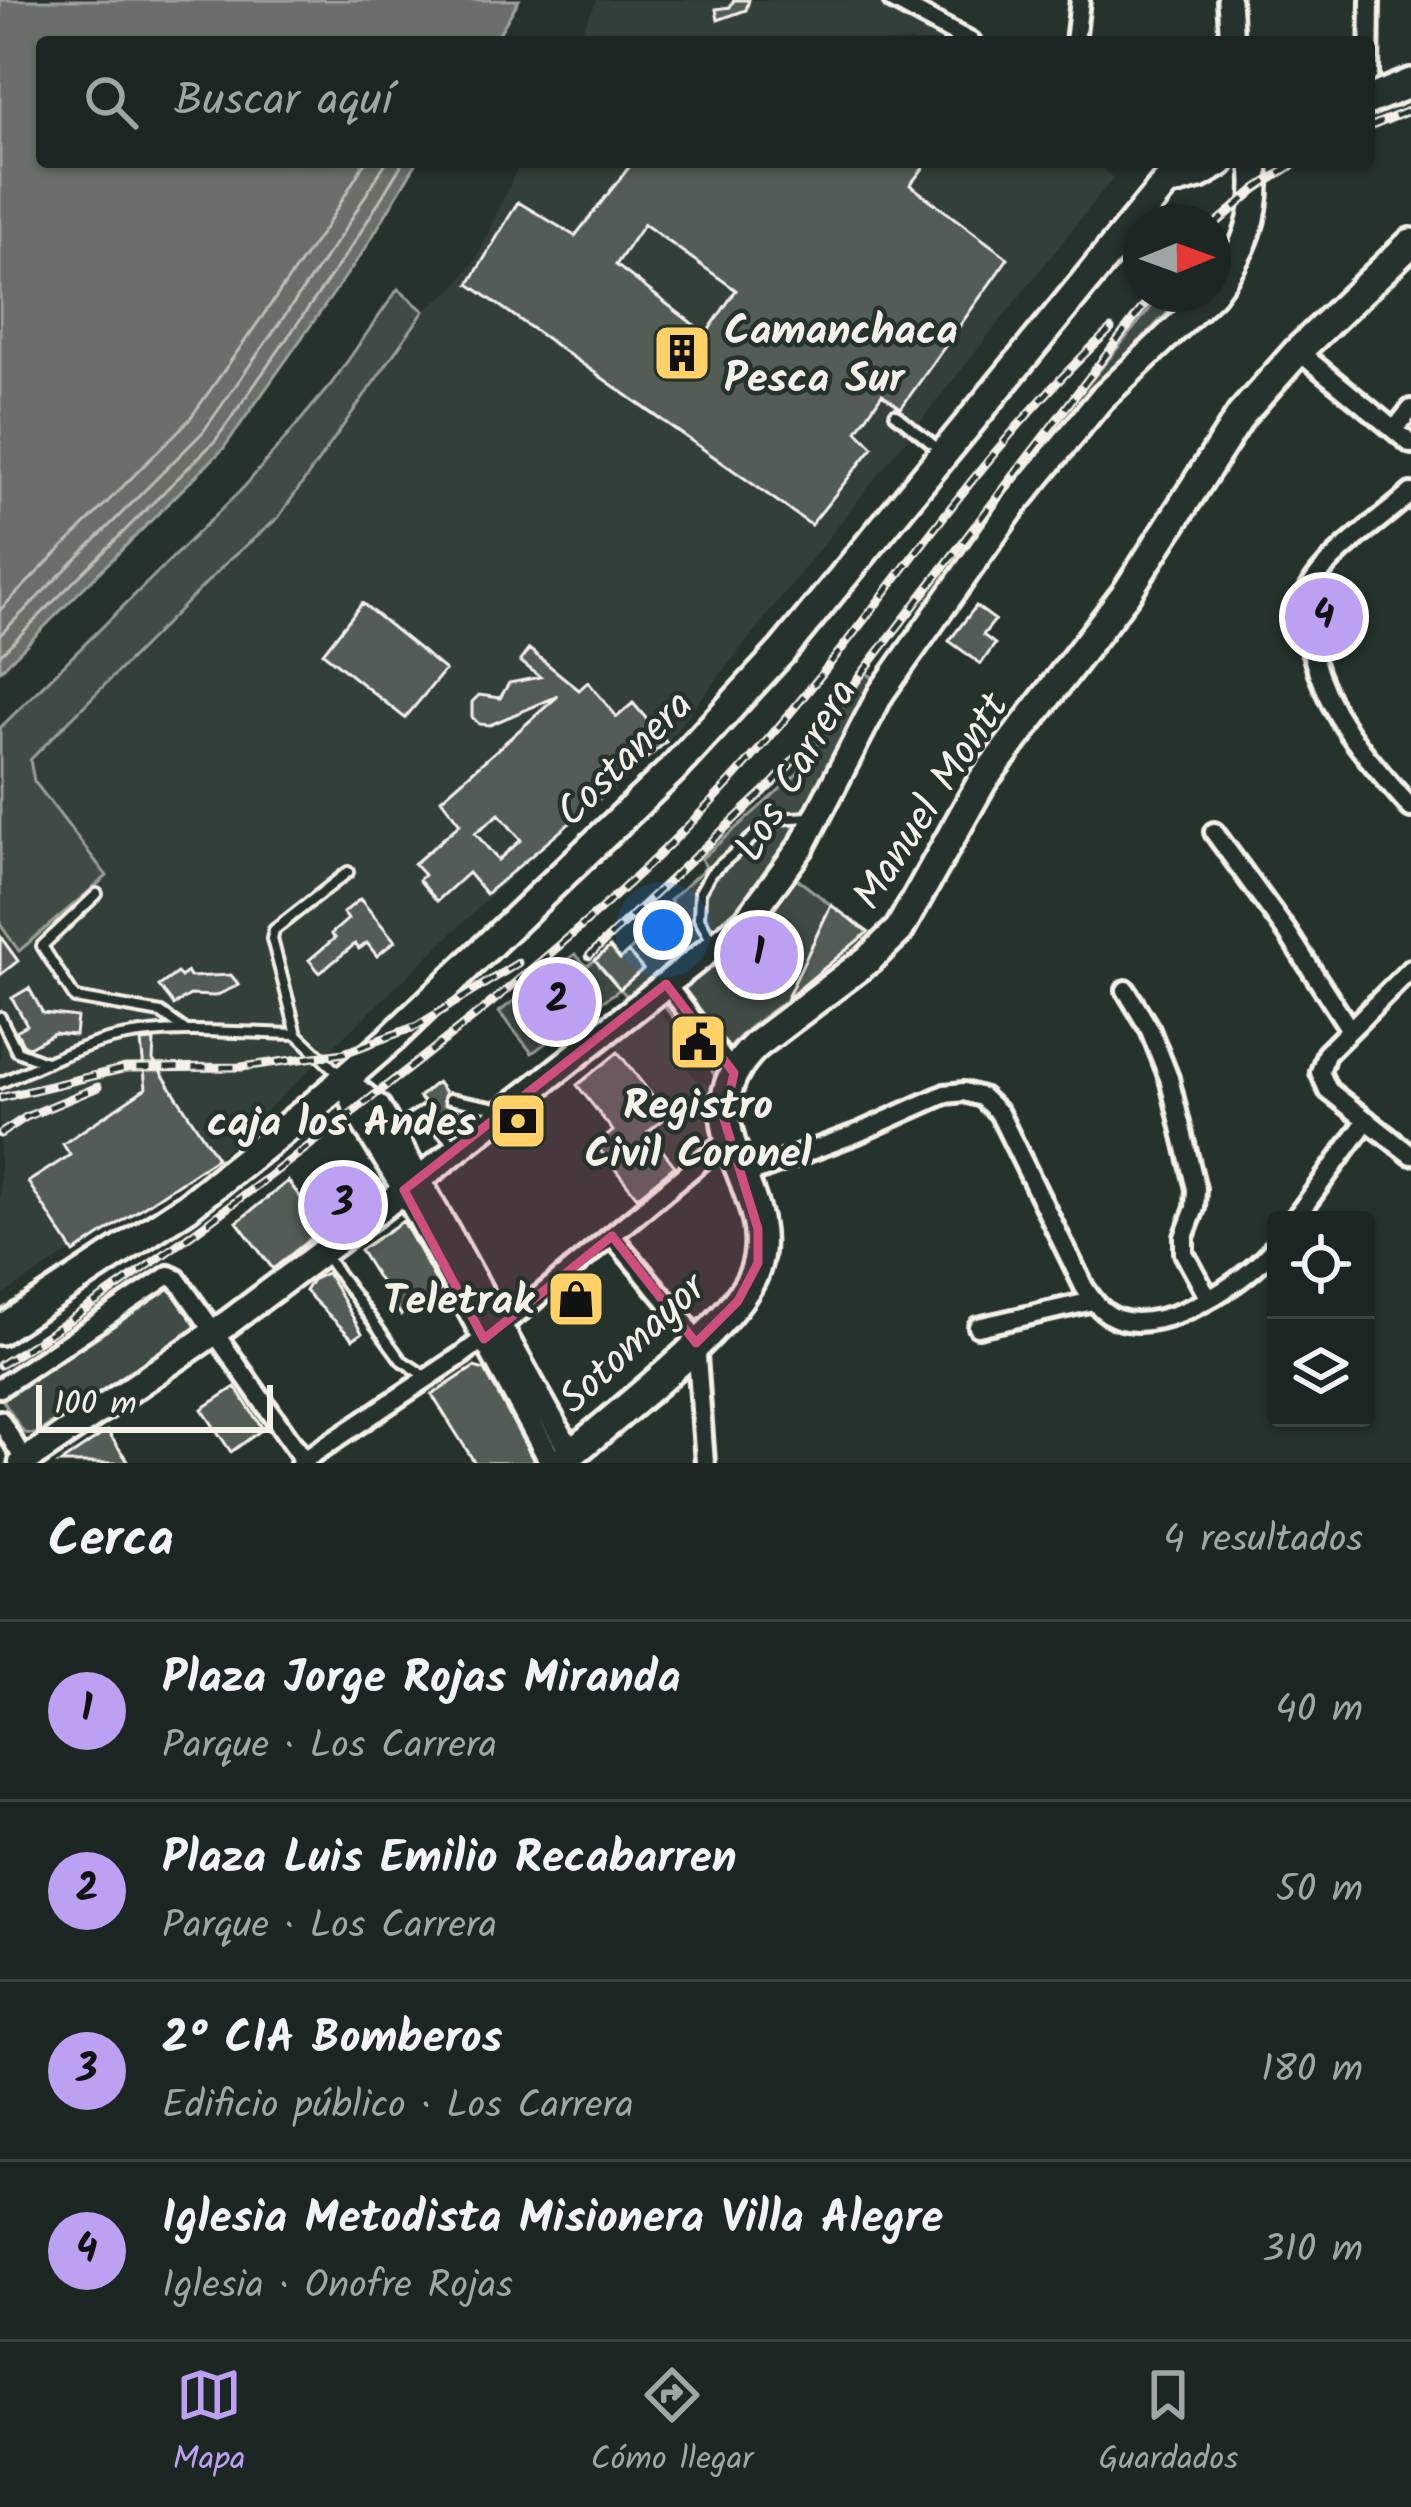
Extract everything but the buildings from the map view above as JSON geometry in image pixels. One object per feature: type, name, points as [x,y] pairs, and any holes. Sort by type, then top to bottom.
[{"type":"main road","points":[[1375,98],[1411,83]]},
{"type":"main road","name":"Costanera","points":[[0,1330],[187,1207],[345,1080],[698,745],[782,651],[1172,172],[1199,174],[1210,168]]},
{"type":"main road","name":"Los Carrera","points":[[1231,268],[1249,231],[1256,199],[1254,168]]},
{"type":"main road","name":"Manuel Montt","points":[[734,1073],[756,1045],[869,959],[907,921],[996,760],[1127,592],[1241,415],[1298,351],[1411,243]]},
{"type":"main road","name":"Los Carrera","points":[[25,1462],[214,1332],[412,1184],[716,946],[761,905],[817,817],[881,693],[1046,461],[1120,379],[1192,312]]},
{"type":"main road","points":[[728,1139],[724,1108],[734,1073]]},
{"type":"main road","name":"Sotomayor","points":[[561,1460],[738,1301],[758,1263],[758,1229],[728,1139]]},
{"type":"street","points":[[1076,36],[1080,0]]},
{"type":"street","points":[[1229,0],[1232,36]]},
{"type":"street","points":[[1370,0],[1370,36]]},
{"type":"street","points":[[900,2],[960,36]]},
{"type":"street","points":[[1298,351],[1411,445]]},
{"type":"street","points":[[1394,430],[1411,409]]},
{"type":"street","points":[[1411,493],[1317,577],[1306,596],[1304,622],[1320,684],[1334,714],[1411,808]]},
{"type":"street","points":[[1214,832],[1350,1030]]},
{"type":"street","points":[[1411,969],[1323,1060],[1322,1079],[1328,1090],[1411,1154]]},
{"type":"street","points":[[666,984],[734,1073]]},
{"type":"street","points":[[1126,990],[1150,1030],[1169,1078],[1196,1189],[1184,1253],[1209,1299]]},
{"type":"street","points":[[345,1080],[372,1098],[392,1130],[412,1184],[561,1460]]},
{"type":"street","points":[[345,1080],[356,1111],[412,1184]]},
{"type":"street","points":[[741,1177],[945,1094],[973,1094],[999,1113],[1053,1230],[1093,1301],[1114,1318],[1142,1322],[1209,1299],[1242,1280],[1267,1254]]},
{"type":"street","points":[[1301,1211],[1367,1120]]},
{"type":"street","points":[[0,1388],[169,1275],[177,1279],[303,1462],[493,1332],[728,1139]]},
{"type":"street","points":[[612,1236],[696,1342],[705,1463]]},
{"type":"street","points":[[978,1327],[1093,1301]]},
{"type":"street","points":[[0,1420],[25,1462]]},
{"type":"lane","points":[[895,414],[944,453]]},
{"type":"lane","points":[[716,946],[700,918],[700,892],[711,873],[774,819],[817,817]]},
{"type":"lane","points":[[345,1080],[297,1034],[272,940],[274,930],[348,872]]},
{"type":"lane","points":[[97,895],[43,946],[75,998],[161,1013],[186,1030]]},
{"type":"lane","points":[[0,1017],[17,1051],[46,1063]]},
{"type":"lane","points":[[0,1083],[118,1037],[186,1030],[297,1034]]},
{"type":"lane","points":[[450,1099],[505,1109]]},
{"type":"lane","points":[[392,1130],[425,1110],[457,1147]]},
{"type":"lane","points":[[322,1251],[400,1360],[428,1378]]},
{"type":"highlighted area","points":[[666,984],[734,1073],[724,1119],[758,1229],[758,1263],[738,1301],[696,1343],[612,1236],[484,1339],[404,1190]]},
{"type":"shaded area","points":[[597,0],[910,0],[951,36],[579,36]]},
{"type":"shaded area","points":[[517,168],[1102,168],[1113,178],[666,743],[534,855],[217,1158],[0,1297],[0,924],[20,951],[106,876],[34,781],[30,761],[230,559],[278,518],[424,311],[454,288],[477,258]]},
{"type":"shaded area","points":[[398,289],[424,311],[278,518],[230,559],[30,760],[34,781],[107,876],[19,951],[0,924],[0,728],[245,486],[332,383]]},
{"type":"shaded area","points":[[1147,312],[1168,312],[1072,409]]},
{"type":"shaded area","points":[[866,673],[874,678],[795,828],[757,884],[684,955],[628,997],[620,989],[642,970],[628,952],[675,908],[670,900],[706,867],[701,859],[797,774]]},
{"type":"shaded area","points":[[788,872],[831,905],[794,983],[796,993],[736,1040],[716,1079],[656,996]]},
{"type":"shaded area","points":[[575,954],[587,966],[595,960],[620,989],[532,1053],[499,1012]]},
{"type":"shaded area","points":[[659,1011],[685,1045],[677,1054],[700,1085],[705,1082],[712,1092],[706,1098],[710,1131],[701,1146],[693,1144],[687,1149],[690,1155],[678,1166],[654,1132],[672,1115],[615,1045]]},
{"type":"shaded area","points":[[160,1283],[171,1284],[194,1319],[195,1329],[35,1434],[24,1433],[0,1396],[0,1378]]},
{"type":"water","points":[[0,0],[519,0],[498,36],[36,36],[36,168],[413,168],[365,249],[223,449],[0,671]]},
{"type":"railway","points":[[1375,125],[1411,110]]},
{"type":"railway","points":[[1231,211],[1288,168]]},
{"type":"railway","points":[[589,956],[804,749],[1139,312]]},
{"type":"railway","points":[[0,1365],[144,1268],[330,1130],[515,983],[648,866],[780,726],[1010,435],[1111,329]]},
{"type":"railway","points":[[0,1098],[126,1068],[241,1067],[344,1053],[417,1026],[518,963]]},
{"type":"railway","points":[[0,1134],[26,1117],[98,1087]]},
{"type":"place","name":"Camanchaca Pesca Sur","points":[[682,353]]},
{"type":"place","name":"Iglesia Metodista Misionera Villa Alegre","points":[[1324,617]]},
{"type":"place","name":"Plaza Jorge Rojas Miranda","points":[[759,955]]},
{"type":"place","name":"Plaza Luis Emilio Recabarren","points":[[557,1002]]},
{"type":"place","name":"Registro Civil Coronel","points":[[698,1042]]},
{"type":"place","name":"caja los Andes","points":[[518,1121]]},
{"type":"place","name":"2° CIA Bomberos","points":[[343,1205]]},
{"type":"place","name":"Teletrak","points":[[576,1299]]}]
